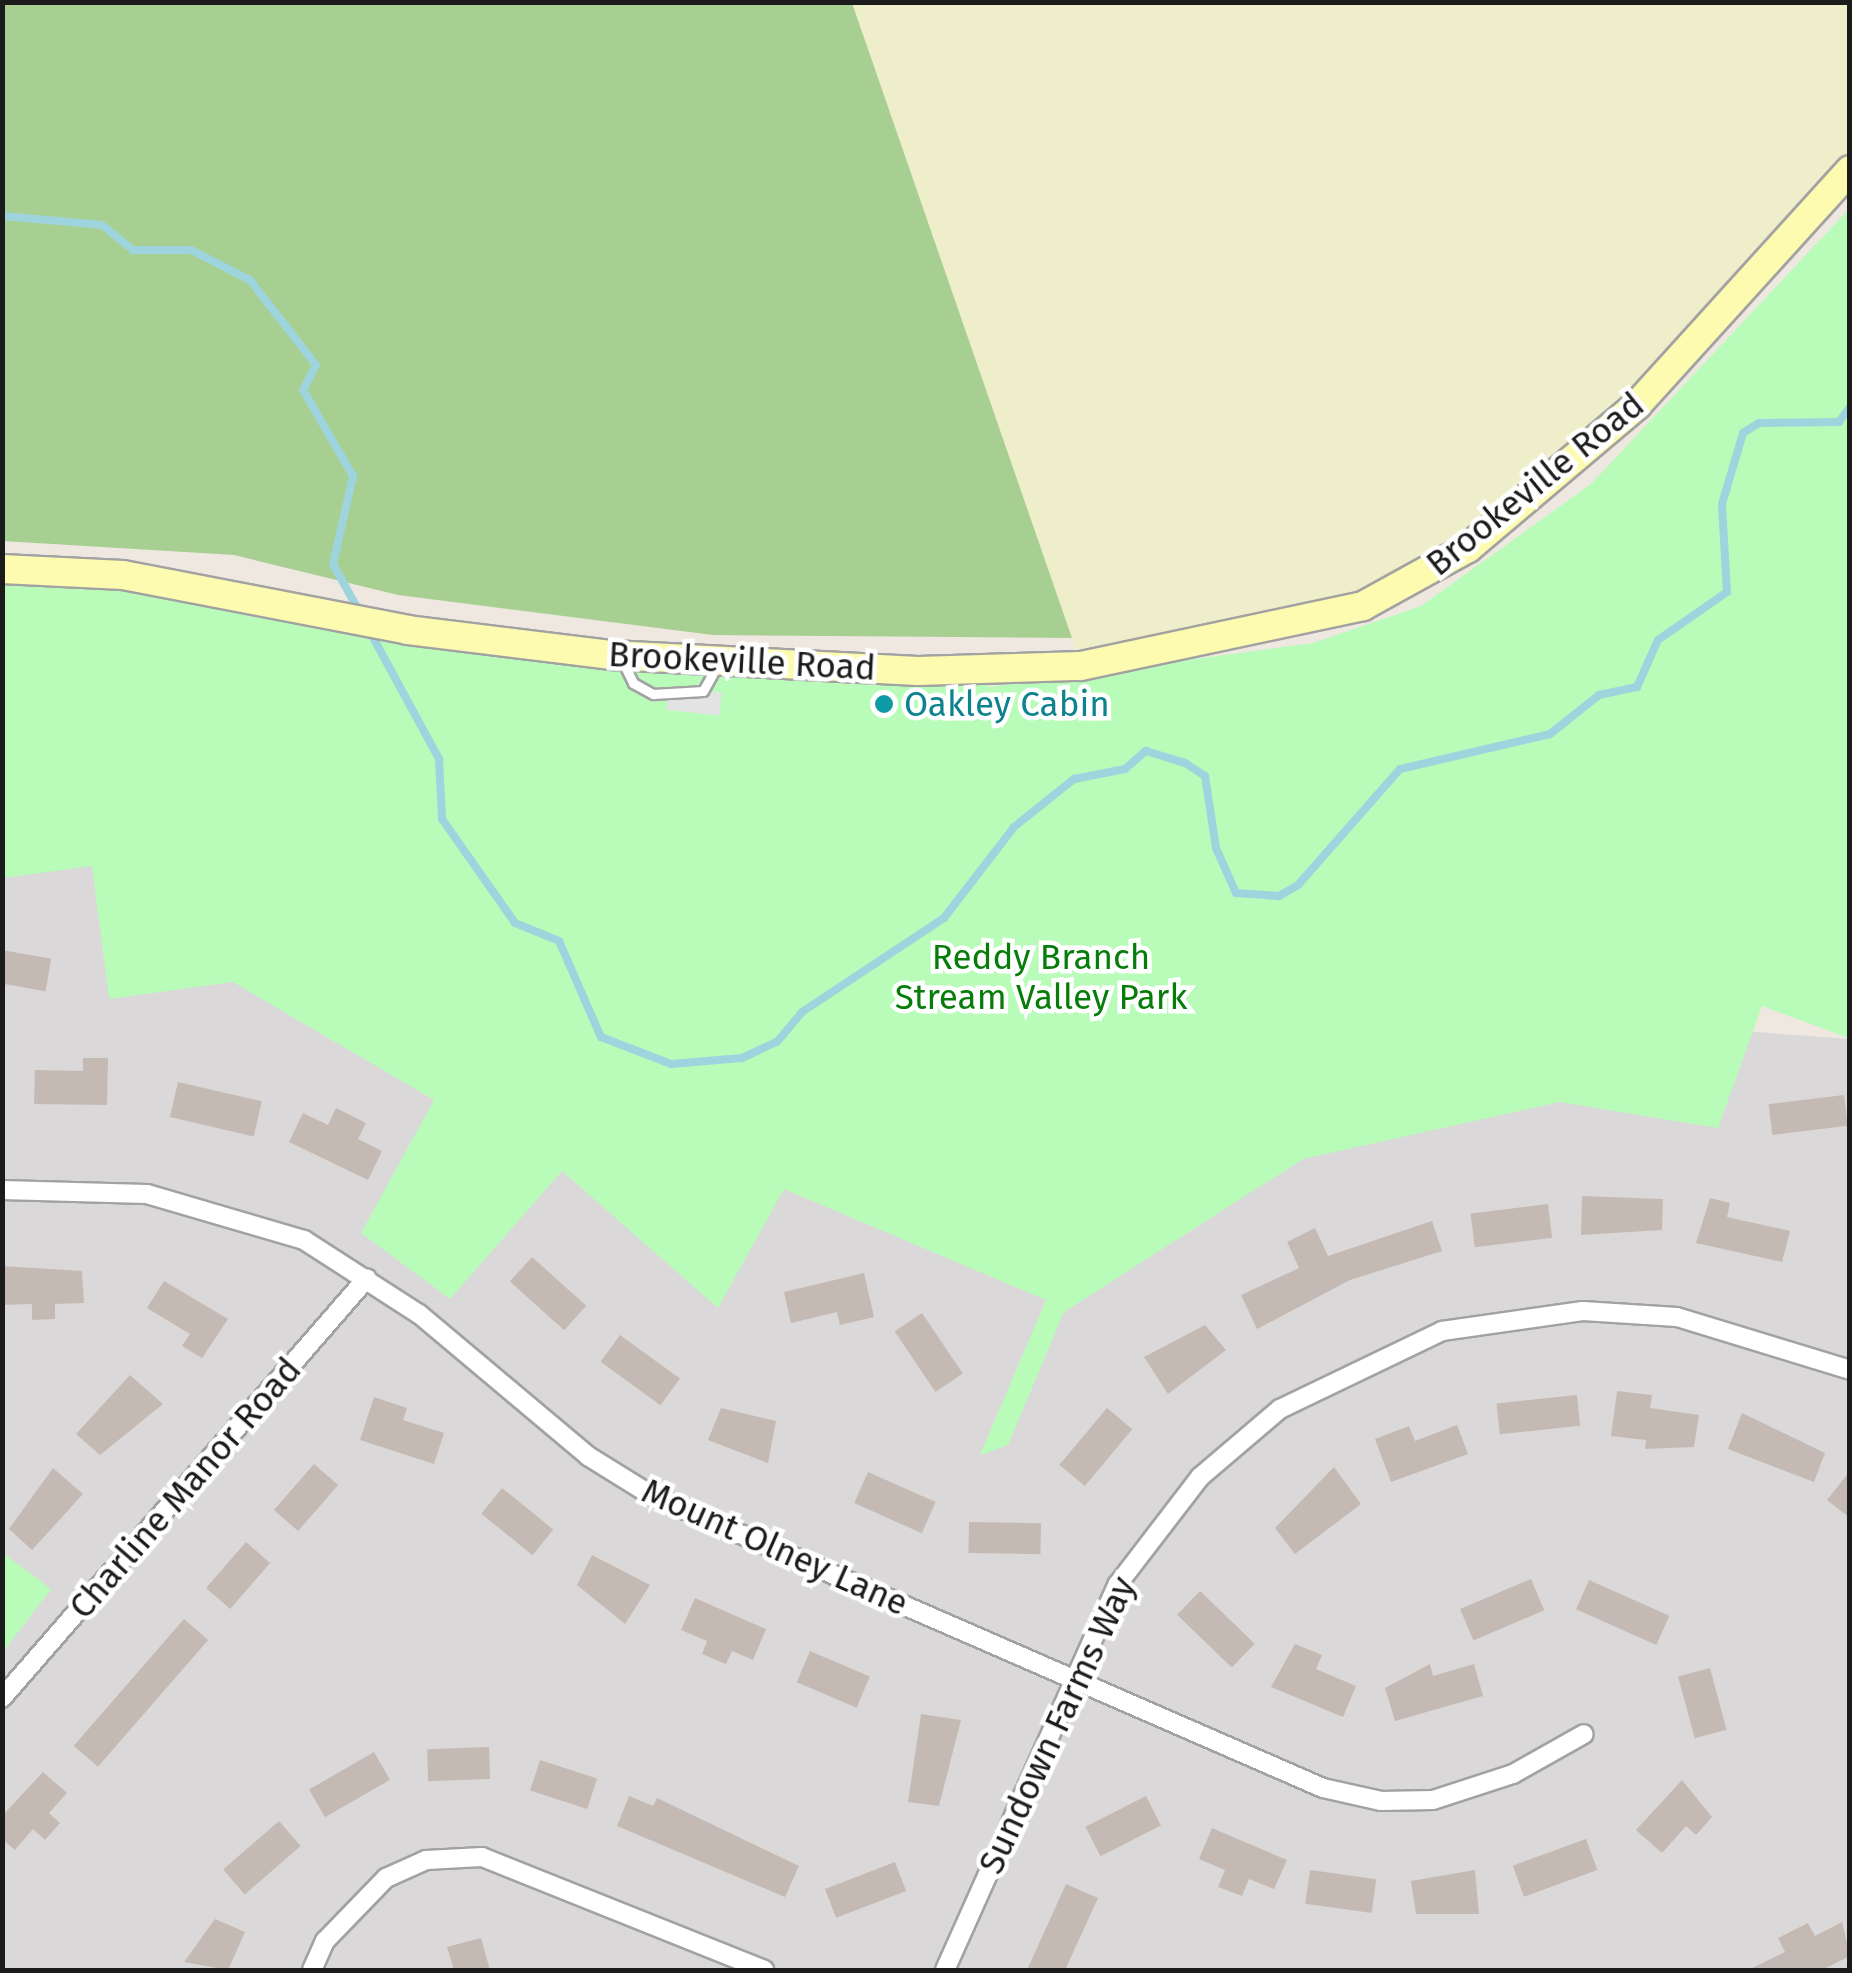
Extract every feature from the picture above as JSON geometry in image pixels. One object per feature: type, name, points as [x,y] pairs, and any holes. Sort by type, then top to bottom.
[{"type":"street","name":"Brookeville Road","points":[[2,569],[123,575],[283,609],[408,630],[620,656],[1009,673],[1081,666],[1402,589],[1468,548],[1637,405],[1850,170]]},
{"type":"street","name":"Mount Olney Lane","points":[[2,1190],[128,1192],[229,1212],[368,1278],[588,1456],[651,1495],[1322,1788],[1381,1801],[1468,1790],[1584,1734]]},
{"type":"street","name":"Charline Manor Road","points":[[2,1698],[368,1278]]},
{"type":"street","name":"Sundown Farms Way","points":[[945,1970],[1071,1679],[1118,1584],[1200,1477],[1280,1409],[1442,1331],[1583,1311],[1677,1317],[1850,1370]]},
{"type":"street","points":[[312,1970],[325,1942],[386,1878],[426,1860],[482,1857],[764,1970]]},
{"type":"shaded area","points":[[669,687],[722,693],[719,715],[667,710]]},
{"type":"shaded area","points":[[3,795],[1279,1157],[1701,1028],[1849,1039],[1849,1970],[3,1970]]},
{"type":"green space","points":[[2,3],[852,3],[1072,638],[713,635],[398,595],[234,555],[3,541]]},
{"type":"green space","points":[[852,3],[1849,3],[1849,170],[1637,405],[1402,589],[1081,666]]},
{"type":"green space","name":"Reddy Branch Stream Valley Park","points":[[1849,209],[1849,1038],[1762,1006],[1718,1128],[1560,1102],[1303,1159],[1064,1312],[1008,1445],[980,1455],[1046,1300],[784,1189],[718,1308],[562,1171],[450,1299],[361,1233],[434,1100],[233,982],[109,999],[92,866],[3,878],[2,567],[788,662],[976,658],[989,687],[1313,643],[1421,606],[1591,484]]},
{"type":"green space","points":[[3,1553],[51,1589],[3,1652]]},
{"type":"building","points":[[2,950],[51,959],[46,991],[2,984]]},
{"type":"building","points":[[83,1058],[108,1058],[107,1105],[34,1104],[35,1070],[83,1071]]},
{"type":"building","points":[[178,1082],[262,1101],[254,1136],[170,1117]]},
{"type":"building","points":[[1844,1095],[1848,1126],[1772,1135],[1769,1104]]},
{"type":"building","points":[[336,1108],[366,1123],[358,1139],[382,1151],[368,1180],[289,1142],[303,1113],[328,1125]]},
{"type":"building","points":[[1582,1196],[1663,1199],[1662,1230],[1581,1235]]},
{"type":"building","points":[[1710,1198],[1730,1203],[1727,1217],[1790,1231],[1782,1262],[1696,1243]]},
{"type":"building","points":[[1548,1204],[1552,1238],[1475,1247],[1471,1214]]},
{"type":"building","points":[[1432,1221],[1442,1251],[1350,1280],[1257,1329],[1241,1295],[1299,1268],[1287,1242],[1315,1228],[1328,1256]]},
{"type":"building","points":[[532,1257],[586,1306],[564,1330],[510,1282]]},
{"type":"building","points":[[2,1266],[82,1271],[84,1303],[55,1304],[55,1319],[32,1320],[32,1304],[2,1305]]},
{"type":"building","points":[[864,1273],[874,1317],[840,1325],[837,1312],[791,1323],[784,1292]]},
{"type":"building","points":[[164,1281],[228,1319],[202,1358],[182,1346],[190,1334],[147,1308]]},
{"type":"building","points":[[922,1313],[963,1374],[935,1392],[895,1331]]},
{"type":"building","points":[[1205,1325],[1226,1350],[1168,1394],[1144,1357]]},
{"type":"building","points":[[620,1335],[680,1378],[660,1405],[601,1362]]},
{"type":"building","points":[[130,1375],[163,1404],[100,1455],[76,1434]]},
{"type":"building","points":[[1617,1391],[1652,1395],[1650,1408],[1699,1415],[1694,1447],[1645,1449],[1646,1440],[1611,1436]]},
{"type":"building","points":[[1577,1395],[1580,1426],[1500,1434],[1496,1403]]},
{"type":"building","points":[[374,1397],[407,1408],[403,1420],[444,1433],[434,1464],[360,1440]]},
{"type":"building","points":[[721,1408],[776,1421],[768,1463],[708,1440]]},
{"type":"building","points":[[1107,1408],[1132,1429],[1085,1486],[1059,1465]]},
{"type":"building","points":[[1742,1413],[1825,1453],[1814,1482],[1728,1449]]},
{"type":"building","points":[[1457,1425],[1468,1454],[1391,1482],[1375,1439],[1409,1426],[1415,1441]]},
{"type":"building","points":[[314,1464],[338,1485],[298,1531],[274,1510]]},
{"type":"building","points":[[1334,1467],[1361,1504],[1295,1554],[1275,1528]]},
{"type":"building","points":[[53,1468],[83,1494],[32,1550],[9,1529]]},
{"type":"building","points":[[1850,1471],[1850,1518],[1827,1500]]},
{"type":"building","points":[[868,1472],[936,1502],[922,1533],[854,1503]]},
{"type":"building","points":[[502,1488],[553,1530],[533,1555],[481,1514]]},
{"type":"building","points":[[969,1522],[1041,1523],[1040,1554],[968,1553]]},
{"type":"building","points":[[246,1542],[270,1563],[230,1609],[206,1588]]},
{"type":"building","points":[[592,1555],[650,1585],[625,1624],[577,1585]]},
{"type":"building","points":[[1531,1579],[1544,1610],[1473,1640],[1460,1609]]},
{"type":"building","points":[[1589,1580],[1669,1616],[1656,1645],[1576,1609]]},
{"type":"building","points":[[1200,1591],[1255,1644],[1232,1668],[1177,1615]]},
{"type":"building","points":[[695,1598],[766,1629],[753,1660],[732,1651],[726,1664],[702,1654],[707,1641],[681,1630]]},
{"type":"building","points":[[184,1619],[208,1640],[98,1767],[74,1746]]},
{"type":"building","points":[[1295,1644],[1322,1655],[1316,1669],[1356,1686],[1343,1717],[1271,1687]]},
{"type":"building","points":[[810,1651],[870,1676],[857,1708],[797,1682]]},
{"type":"building","points":[[1430,1664],[1433,1676],[1474,1664],[1483,1696],[1395,1721],[1385,1688]]},
{"type":"building","points":[[1710,1668],[1727,1730],[1695,1738],[1678,1677]]},
{"type":"building","points":[[921,1714],[961,1720],[939,1806],[908,1802]]},
{"type":"building","points":[[489,1747],[490,1779],[428,1781],[427,1749]]},
{"type":"building","points":[[374,1752],[390,1780],[325,1817],[309,1790]]},
{"type":"building","points":[[540,1760],[597,1779],[587,1809],[530,1790]]},
{"type":"building","points":[[43,1772],[67,1793],[49,1813],[60,1823],[45,1840],[33,1829],[15,1850],[2,1839],[2,1816]]},
{"type":"building","points":[[1682,1780],[1712,1817],[1696,1835],[1686,1826],[1662,1853],[1636,1830]]},
{"type":"building","points":[[629,1796],[653,1806],[657,1798],[799,1866],[785,1897],[617,1826]]},
{"type":"building","points":[[1146,1796],[1161,1825],[1100,1856],[1085,1827]]},
{"type":"building","points":[[279,1821],[301,1846],[245,1894],[223,1870]]},
{"type":"building","points":[[1212,1828],[1287,1860],[1274,1889],[1249,1879],[1242,1896],[1218,1887],[1225,1870],[1199,1859]]},
{"type":"building","points":[[1586,1839],[1597,1870],[1524,1897],[1513,1866]]},
{"type":"building","points":[[895,1862],[906,1891],[836,1918],[825,1889]]},
{"type":"building","points":[[1310,1870],[1376,1879],[1372,1913],[1305,1904]]},
{"type":"building","points":[[1475,1870],[1479,1914],[1416,1914],[1411,1881]]},
{"type":"building","points":[[1066,1884],[1098,1898],[1065,1970],[1027,1970]]},
{"type":"building","points":[[215,1919],[245,1932],[228,1970],[184,1962]]},
{"type":"building","points":[[1842,1922],[1850,1956],[1822,1970],[1748,1970],[1785,1952],[1778,1938],[1808,1923],[1815,1936]]},
{"type":"building","points":[[481,1938],[490,1970],[454,1970],[447,1947]]},
{"type":"waterway","points":[[2,216],[102,225],[133,250],[191,250],[250,280],[316,365],[303,390],[353,476],[333,564],[360,613]]},
{"type":"waterway","points":[[369,630],[439,759],[442,819],[515,923],[559,941],[601,1037],[671,1064],[742,1058],[777,1042],[802,1012],[944,918],[1014,827],[1074,779],[1125,769],[1146,751],[1185,763],[1205,776],[1216,848],[1236,893],[1279,896],[1298,885],[1400,769],[1550,734],[1599,695],[1637,687],[1658,640],[1727,592],[1722,504],[1743,433],[1759,423],[1839,422],[1850,407]]},
{"type":"place","name":"Oakley Cabin","points":[[884,704]]}]
